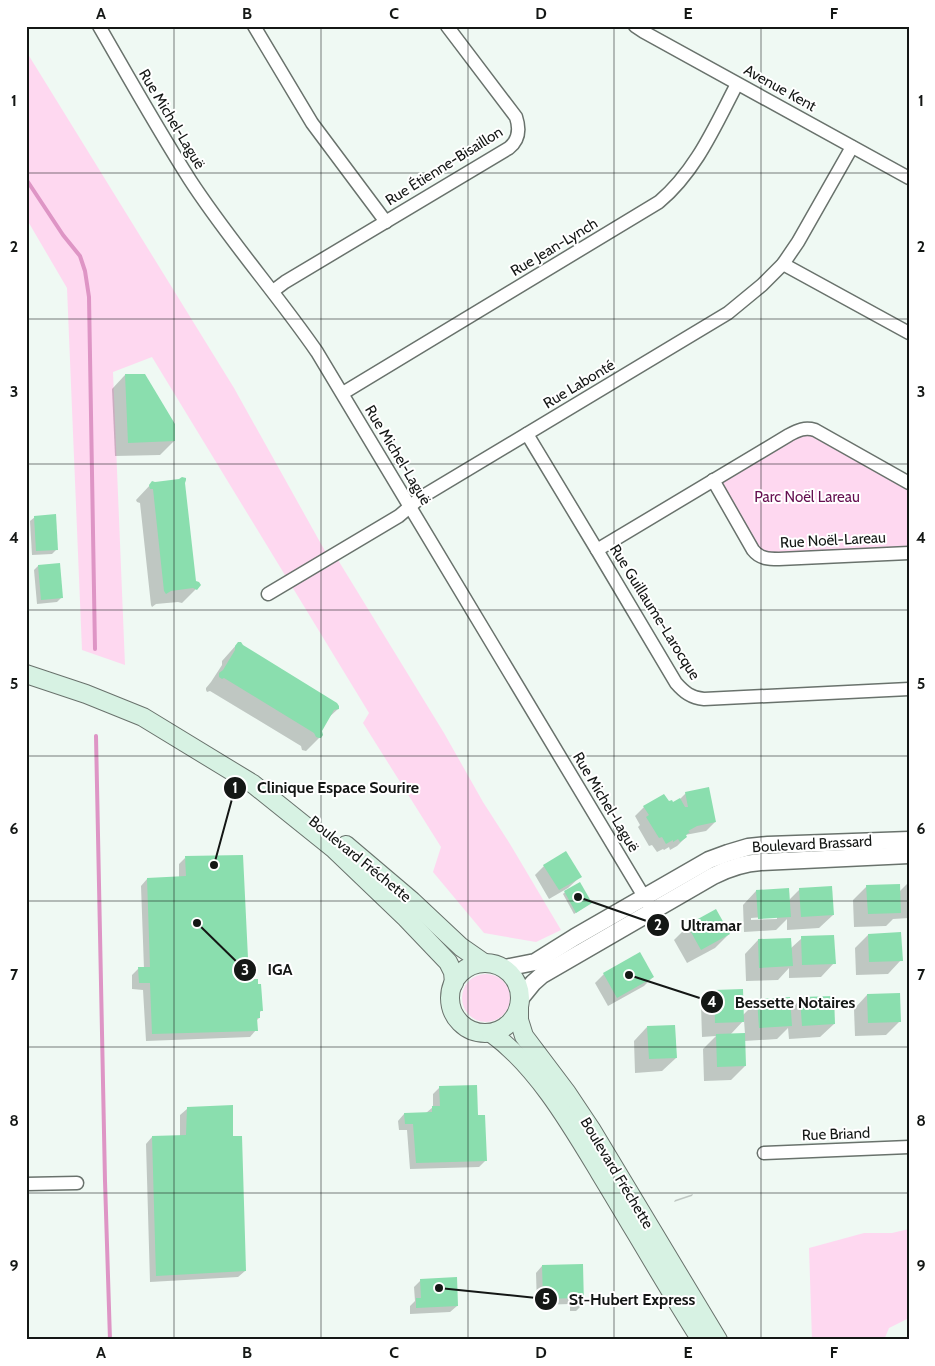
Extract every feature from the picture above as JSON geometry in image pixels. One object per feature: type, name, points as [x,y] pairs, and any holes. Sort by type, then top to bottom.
[{"type":"main road","name":"Boulevard Fréchette","points":[[26,674],[86,694],[143,717],[253,784],[334,850],[399,911],[448,962],[453,972],[454,983]]},
{"type":"main road","name":"Boulevard Fréchette","points":[[253,784],[270,790],[310,818],[366,862],[461,947],[484,963]]},
{"type":"main road","points":[[491,963],[505,968],[517,983],[520,1003],[517,1014],[509,1024],[498,1031],[483,1033],[472,1030],[459,1021],[454,1014],[450,1000],[454,983],[464,970],[472,966],[491,963]]},
{"type":"main road","name":"Boulevard Fréchette","points":[[520,1003],[519,1020],[524,1036],[567,1092],[591,1129],[718,1340]]},
{"type":"main road","name":"Boulevard Fréchette","points":[[491,1033],[518,1056],[558,1108],[701,1340]]},
{"type":"street","name":"Rue Michel-Laguë","points":[[98,26],[190,180],[317,352],[343,393],[649,904]]},
{"type":"street","points":[[254,26],[312,123],[386,222]]},
{"type":"street","name":"Rue Étienne-Bisaillon","points":[[273,291],[284,282],[509,148],[516,139],[519,125],[514,114],[447,26]]},
{"type":"street","name":"Avenue Kent","points":[[635,26],[909,178]]},
{"type":"street","name":"Rue Jean-Lynch","points":[[343,393],[659,202],[690,169],[737,84]]},
{"type":"street","name":"Rue Labonté","points":[[268,594],[399,516],[420,498],[728,313],[762,285],[783,264],[798,242],[852,147]]},
{"type":"street","points":[[783,264],[909,333]]},
{"type":"street","points":[[597,550],[789,434],[806,428],[815,430],[909,483]]},
{"type":"street","name":"Rue Guillaume-Larocque","points":[[527,434],[676,683],[683,691],[692,697],[704,699],[909,689]]},
{"type":"street","name":"Rue Noël-Lareau","points":[[713,480],[753,550],[762,557],[772,559],[909,553]]},
{"type":"street","name":"Boulevard Brassard","points":[[520,1003],[533,983],[542,975],[649,904],[709,860],[748,847],[768,845],[909,840]]},
{"type":"street","name":"Boulevard Brassard","points":[[505,968],[535,962],[575,937],[733,867],[750,863],[909,855]]},
{"type":"street","name":"Rue Briand","points":[[764,1153],[909,1147]]},
{"type":"street","points":[[26,1184],[77,1183]]},
{"type":"green space","points":[[26,51],[234,388],[325,551],[338,560],[561,930],[536,942],[484,933],[433,872],[441,847],[363,723],[369,713],[152,357],[113,372],[125,665],[82,650],[67,288],[26,218]]},
{"type":"green space","name":"Parc Noël Lareau","points":[[810,423],[909,486],[909,552],[784,561],[755,552],[715,477]]},
{"type":"green space","points":[[481,974],[491,974],[503,981],[510,993],[510,1003],[503,1015],[491,1022],[481,1022],[473,1018],[466,1011],[462,1003],[462,993],[466,985],[473,978]]},
{"type":"green space","points":[[909,1229],[909,1318],[889,1328],[884,1340],[812,1340],[809,1248],[864,1233],[892,1233]]},
{"type":"building","points":[[125,374],[145,374],[175,424],[175,441],[128,443]]},
{"type":"building","points":[[182,477],[186,478],[196,581],[201,585],[197,590],[193,588],[171,591],[166,594],[164,591],[153,489],[150,489],[149,485],[152,481],[179,479]]},
{"type":"building","points":[[56,514],[58,550],[36,551],[34,516]]},
{"type":"building","points":[[60,563],[63,598],[41,600],[38,565]]},
{"type":"building","points":[[238,642],[241,642],[337,703],[339,709],[334,710],[322,731],[323,735],[321,738],[316,737],[314,733],[224,678],[219,677],[219,673],[223,670]]},
{"type":"building","points":[[709,787],[716,822],[697,826],[688,831],[690,832],[686,835],[687,837],[680,842],[678,839],[666,844],[662,837],[659,838],[646,817],[649,815],[643,806],[664,794],[669,801],[672,800],[673,802],[680,798],[685,807],[688,807],[685,792]]},
{"type":"building","points":[[566,851],[582,877],[559,890],[543,865]]},
{"type":"building","points":[[243,855],[249,979],[258,979],[258,984],[261,984],[263,1011],[260,1011],[260,1018],[257,1018],[258,1031],[152,1034],[150,983],[139,983],[138,967],[150,967],[147,878],[186,876],[185,856]]},
{"type":"building","points":[[580,882],[592,903],[576,913],[564,891]]},
{"type":"building","points":[[900,884],[901,913],[868,914],[866,885]]},
{"type":"building","points":[[832,886],[834,915],[801,917],[799,888]]},
{"type":"building","points":[[789,888],[791,917],[758,919],[756,890]]},
{"type":"building","points":[[716,909],[730,934],[701,950],[687,925]]},
{"type":"building","points":[[901,932],[903,961],[869,962],[868,934]]},
{"type":"building","points":[[834,935],[836,964],[802,965],[801,936]]},
{"type":"building","points":[[791,938],[793,966],[759,968],[758,939]]},
{"type":"building","points":[[640,952],[654,977],[617,998],[603,973]]},
{"type":"building","points":[[743,989],[744,1022],[715,1023],[714,990]]},
{"type":"building","points":[[900,993],[901,1022],[868,1023],[867,994]]},
{"type":"building","points":[[834,996],[835,1024],[802,1026],[800,997]]},
{"type":"building","points":[[790,997],[792,1026],[759,1028],[757,999]]},
{"type":"building","points":[[675,1025],[677,1058],[649,1059],[647,1026]]},
{"type":"building","points":[[745,1033],[746,1066],[717,1067],[716,1034]]},
{"type":"building","points":[[477,1085],[478,1115],[485,1115],[487,1161],[416,1163],[413,1124],[405,1124],[404,1113],[432,1112],[432,1106],[440,1106],[439,1086]]},
{"type":"building","points":[[233,1105],[233,1136],[242,1136],[246,1271],[156,1276],[152,1136],[186,1135],[187,1107]]},
{"type":"building","points":[[583,1264],[584,1305],[577,1305],[576,1298],[543,1299],[542,1265]]},
{"type":"building","points":[[457,1277],[458,1306],[416,1308],[416,1298],[421,1298],[420,1279]]},
{"type":"waterway","points":[[26,179],[63,235],[80,256],[85,271],[89,297],[95,649]]},
{"type":"waterway","points":[[96,736],[110,1340]]},
{"type":"place","name":"Clinique Espace Sourire","points":[[214,865]]},
{"type":"place","name":"Ultramar","points":[[578,897]]},
{"type":"place","name":"IGA","points":[[197,923]]},
{"type":"place","name":"Bessette Notaires","points":[[629,975]]},
{"type":"place","name":"St-Hubert Express","points":[[439,1288]]}]
